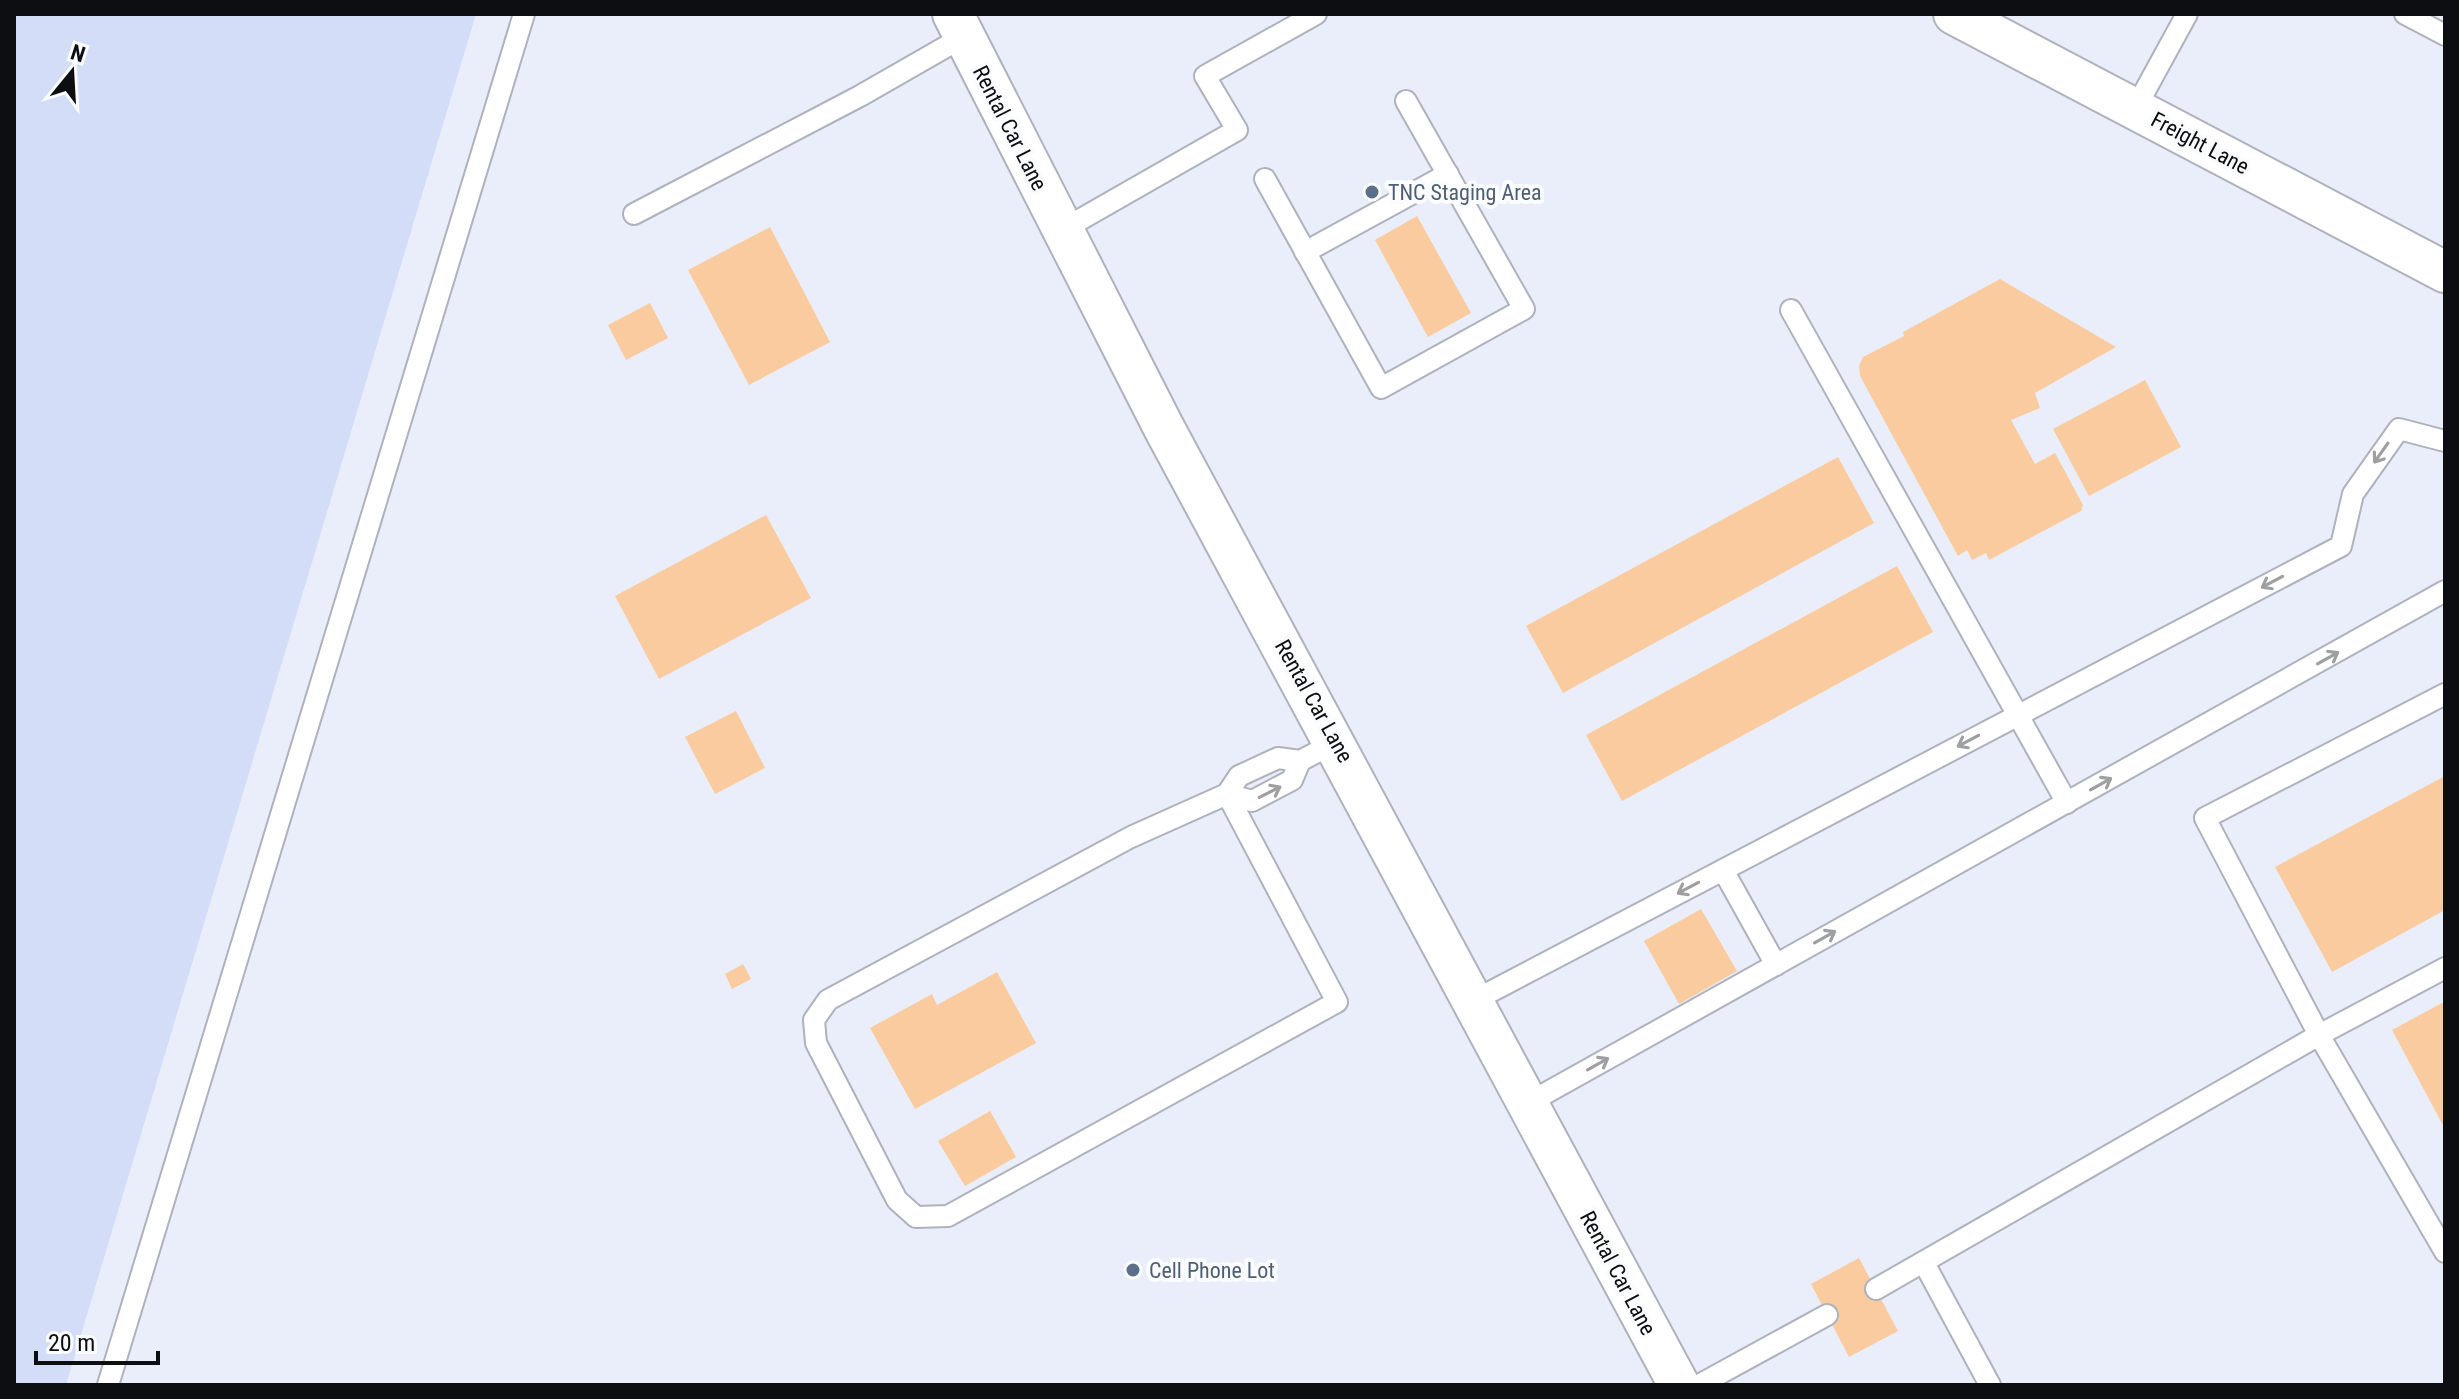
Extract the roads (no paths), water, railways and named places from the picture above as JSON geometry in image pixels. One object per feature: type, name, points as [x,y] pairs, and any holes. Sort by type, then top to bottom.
[{"type":"street","name":"Freight Lane","points":[[1954,14],[2445,272]]},
{"type":"street","name":"Rental Car Lane","points":[[958,26],[1164,428],[1530,1102],[1679,1385]]},
{"type":"lane","points":[[108,1385],[524,14]]},
{"type":"lane","points":[[1062,230],[1237,130],[1205,76],[1316,14]]},
{"type":"lane","points":[[2135,109],[2187,14]]},
{"type":"lane","points":[[2405,14],[2445,35]]},
{"type":"lane","points":[[634,214],[860,96],[958,26]]},
{"type":"lane","points":[[1265,179],[1381,388],[1524,309],[1406,101]]},
{"type":"lane","points":[[1305,252],[1448,174]]},
{"type":"lane","points":[[1791,310],[2067,803]]},
{"type":"lane","points":[[1475,1000],[2341,546],[2353,494],[2399,429],[2445,441]]},
{"type":"lane","points":[[1530,1102],[2445,591]]},
{"type":"lane","points":[[2445,694],[2205,818],[2319,1035],[2445,1252]]},
{"type":"lane","points":[[1227,794],[1337,1002],[948,1216],[916,1217],[897,1200],[816,1043],[814,1020],[828,1000],[1131,837],[1227,794],[1252,801],[1292,780],[1300,761],[1336,742]]},
{"type":"lane","points":[[1723,870],[1776,965]]},
{"type":"lane","points":[[1876,1289],[2319,1035],[2445,968]]},
{"type":"lane","points":[[1924,1263],[1990,1385]]},
{"type":"lane","points":[[1699,1385],[1827,1315]]},
{"type":"place","name":"TNC Staging Area","points":[[1372,192]]},
{"type":"place","name":"Cell Phone Lot","points":[[1133,1270]]}]
